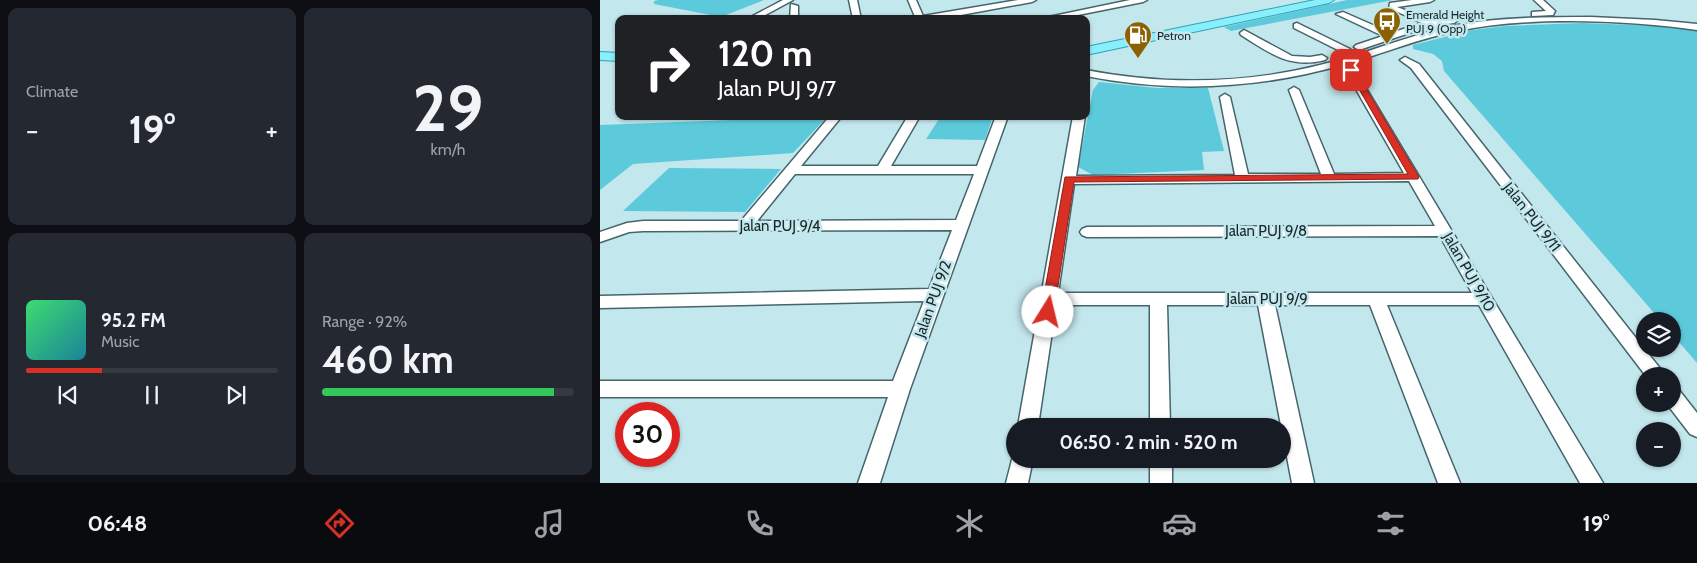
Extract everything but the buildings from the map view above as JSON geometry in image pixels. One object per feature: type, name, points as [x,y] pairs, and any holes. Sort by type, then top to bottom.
[{"type":"main road","points":[[1090,44],[1307,0]]},
{"type":"main road","points":[[1090,50],[1329,0]]},
{"type":"main road","points":[[600,56],[615,57]]},
{"type":"main road","points":[[600,62],[615,64]]},
{"type":"street","points":[[853,0],[856,15]]},
{"type":"street","points":[[912,0],[920,15]]},
{"type":"street","points":[[976,0],[981,8]]},
{"type":"street","points":[[943,15],[1032,0]]},
{"type":"street","points":[[1064,15],[1143,0]]},
{"type":"street","points":[[1430,0],[1393,5],[1392,7],[1448,30]]},
{"type":"street","points":[[1090,74],[1160,83],[1223,82],[1304,72],[1390,36],[1431,24],[1500,16],[1550,13],[1550,9],[1540,2]]},
{"type":"street","points":[[761,15],[791,3]]},
{"type":"street","points":[[1340,14],[1390,36]]},
{"type":"street","points":[[1244,33],[1289,60],[1304,62],[1345,56],[1448,30],[1507,22],[1583,20],[1649,22],[1697,27]]},
{"type":"street","points":[[1297,26],[1345,56]]},
{"type":"street","name":"Jalan PUJ 9/10","points":[[1345,56],[1351,70],[1592,483]]},
{"type":"street","name":"Jalan PUJ 9/11","points":[[1405,60],[1415,66],[1650,367]]},
{"type":"street","points":[[1294,90],[1329,178]]},
{"type":"street","points":[[1225,97],[1242,178]]},
{"type":"street","points":[[745,226],[833,120]]},
{"type":"street","points":[[883,169],[912,120]]},
{"type":"street","name":"Jalan PUJ 9/2","points":[[869,483],[900,389],[1001,120]]},
{"type":"street","points":[[1029,418],[1078,120]]},
{"type":"street","points":[[791,170],[982,170]]},
{"type":"street","points":[[1069,180],[1414,177]]},
{"type":"street","name":"Jalan PUJ 9/4","points":[[600,237],[626,228],[643,226],[961,225]]},
{"type":"street","name":"Jalan PUJ 9/8","points":[[1087,232],[1445,231]]},
{"type":"street","points":[[600,302],[935,295]]},
{"type":"street","name":"Jalan PUJ 9/9","points":[[1050,299],[1485,299]]},
{"type":"street","points":[[1158,299],[1160,418]]},
{"type":"street","points":[[1266,299],[1304,483]]},
{"type":"street","points":[[1376,299],[1449,483]]},
{"type":"street","points":[[600,389],[900,389]]},
{"type":"street","points":[[1681,408],[1697,428]]},
{"type":"street","points":[[1161,468],[1161,483]]},
{"type":"shaded area","points":[[764,0],[726,15],[711,15],[654,4],[654,1]]},
{"type":"shaded area","points":[[1347,0],[1393,0],[1231,31],[1224,27]]},
{"type":"shaded area","points":[[1581,23],[1661,26],[1697,30],[1697,363],[1681,344],[1681,312],[1653,312],[1444,71],[1442,61],[1433,54],[1413,49],[1413,45],[1472,30],[1505,26]]},
{"type":"shaded area","points":[[1099,82],[1157,88],[1208,88],[1224,151],[1202,152],[1204,170],[1093,175],[1078,167],[1087,120],[1090,120],[1093,90]]},
{"type":"shaded area","points":[[734,120],[824,120],[793,153],[633,164],[600,190],[600,125]]},
{"type":"shaded area","points":[[938,120],[992,120],[985,140],[926,139]]},
{"type":"shaded area","points":[[669,168],[781,169],[745,212],[623,211]]},
{"type":"place","name":"Emerald Height PUJ 9 (Opp)","points":[[1387,45]]},
{"type":"place","name":"Petron","points":[[1138,59]]},
{"type":"route","points":[[1048,312],[1069,180],[1085,178],[1414,177],[1351,70]]}]
